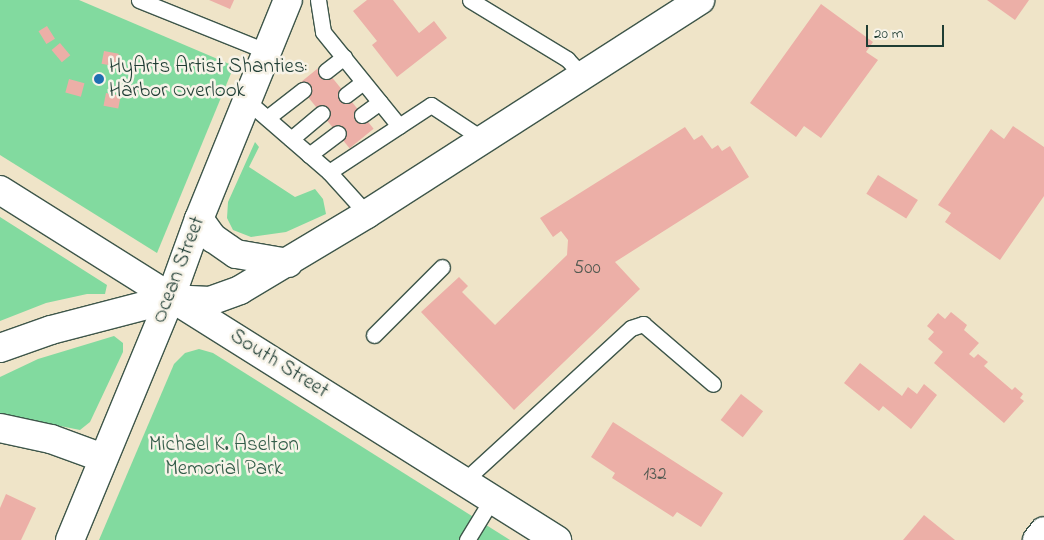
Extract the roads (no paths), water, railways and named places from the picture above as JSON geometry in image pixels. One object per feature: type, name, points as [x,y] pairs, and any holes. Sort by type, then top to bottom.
[{"type":"main road","name":"Ocean Street","points":[[70,540],[170,299],[199,219],[288,0]]},
{"type":"main road","points":[[0,348],[51,330],[170,299],[196,302],[222,298],[288,263],[367,214],[700,0]]},
{"type":"main road","name":"South Street","points":[[0,190],[170,299],[557,540]]},
{"type":"main road","points":[[199,219],[213,238],[236,254],[288,263]]},
{"type":"main road","points":[[0,428],[51,439],[103,458]]},
{"type":"main road","points":[[1037,540],[1044,531]]},
{"type":"lane","points":[[139,0],[266,51]]},
{"type":"lane","points":[[318,0],[323,32],[399,126]]},
{"type":"lane","points":[[470,0],[567,58],[584,76]]},
{"type":"lane","points":[[326,71],[344,57]]},
{"type":"lane","points":[[346,95],[363,82]]},
{"type":"lane","points":[[267,118],[303,90]]},
{"type":"lane","points":[[246,100],[329,172],[367,214]]},
{"type":"lane","points":[[362,115],[380,102]]},
{"type":"lane","points":[[329,172],[431,105],[484,140]]},
{"type":"lane","points":[[291,139],[322,113]]},
{"type":"lane","points":[[309,155],[338,132]]},
{"type":"lane","points":[[374,335],[442,267]]},
{"type":"lane","points":[[464,481],[631,328],[643,324],[713,384]]},
{"type":"lane","points":[[467,540],[492,499]]},
{"type":"place","name":"HyArts Artist Shanties: Harbor Overlook","points":[[99,79]]},
{"type":"park label","name":"Michael K. Aselton Memorial Park","points":[[224,457]]}]
